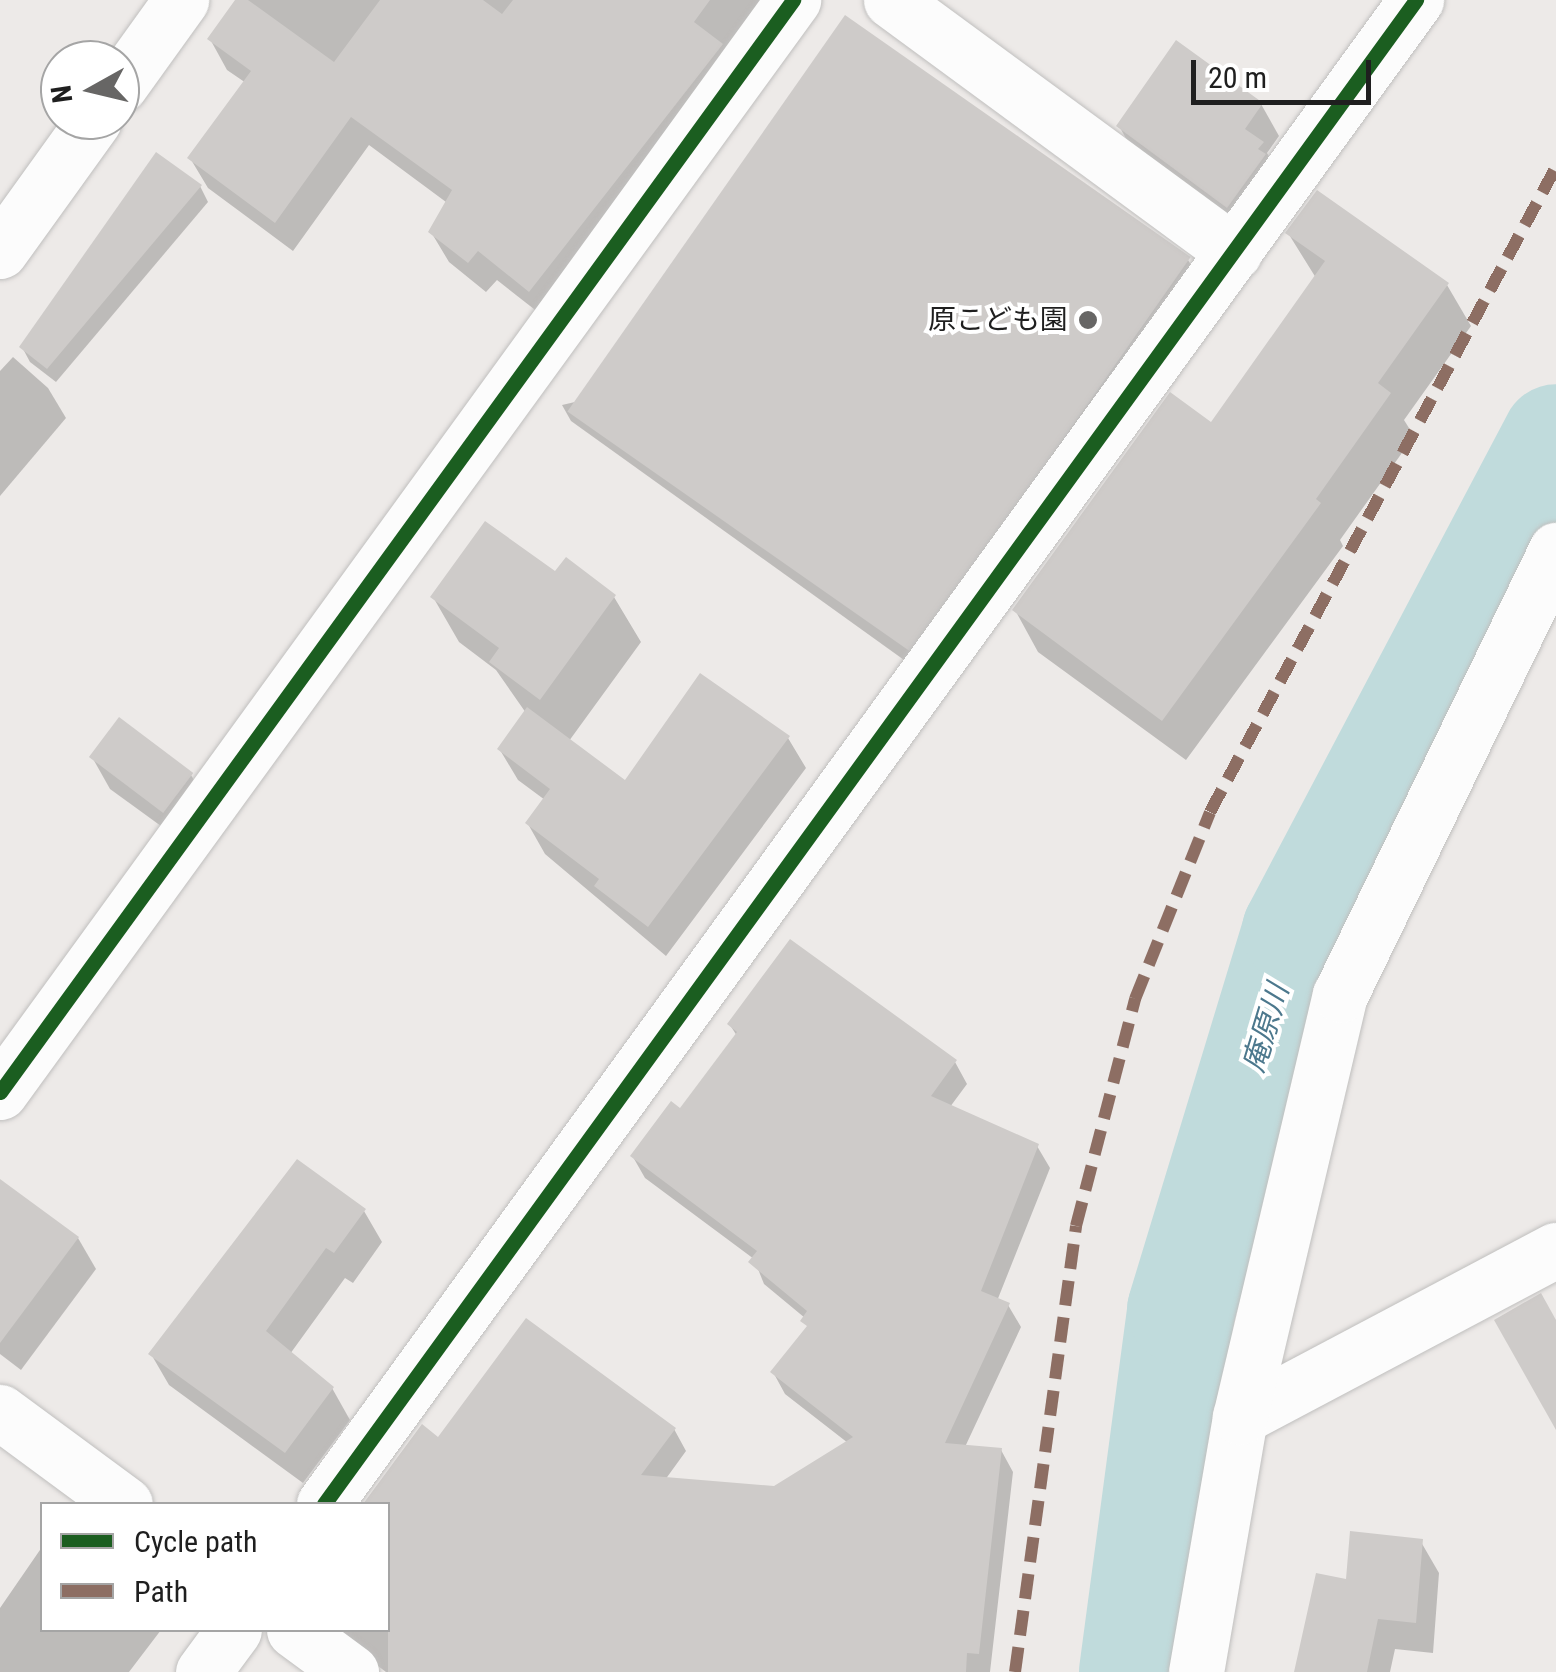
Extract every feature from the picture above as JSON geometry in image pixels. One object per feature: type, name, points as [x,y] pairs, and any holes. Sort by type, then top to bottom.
[{"type":"street","points":[[140,56],[181,0]]},
{"type":"street","points":[[0,1092],[793,0]]},
{"type":"street","points":[[891,0],[1234,252]]},
{"type":"street","points":[[325,1502],[1416,0]]},
{"type":"street","points":[[0,251],[80,140]]},
{"type":"street","points":[[1196,1672],[1240,1417],[1340,995],[1556,550]]},
{"type":"street","points":[[1240,1417],[1556,1250]]},
{"type":"street","points":[[0,1412],[122,1502]]},
{"type":"street","points":[[203,1672],[233,1632]]},
{"type":"street","points":[[297,1632],[351,1672]]},
{"type":"building","points":[[235,0],[248,0],[334,62],[380,0],[483,0],[502,14],[513,0],[710,0],[694,22],[723,44],[529,292],[478,251],[468,263],[428,232],[452,190],[351,117],[275,223],[187,158],[251,71],[207,39]]},
{"type":"building","points":[[845,15],[1191,257],[913,654],[567,411]]},
{"type":"building","points":[[1176,40],[1263,103],[1245,129],[1264,142],[1258,149],[1266,154],[1227,208],[1116,126]]},
{"type":"building","points":[[156,152],[202,185],[47,369],[19,347]]},
{"type":"building","points":[[1317,190],[1449,283],[1378,383],[1391,393],[1316,499],[1321,503],[1162,721],[1012,610],[1170,392],[1211,422],[1325,261],[1285,233]]},
{"type":"building","points":[[485,521],[555,571],[566,557],[616,595],[540,700],[489,662],[499,648],[430,597]]},
{"type":"building","points":[[700,673],[790,736],[648,927],[594,886],[599,879],[525,823],[550,789],[497,749],[527,707],[625,780]]},
{"type":"building","points":[[119,717],[193,773],[163,813],[89,757]]},
{"type":"building","points":[[790,939],[957,1060],[931,1096],[1039,1144],[981,1291],[1010,1303],[945,1443],[1002,1448],[979,1654],[967,1653],[966,1672],[388,1672],[390,1502],[364,1502],[422,1424],[438,1437],[526,1318],[676,1428],[641,1475],[774,1486],[853,1437],[770,1372],[807,1326],[800,1321],[807,1311],[748,1262],[757,1251],[630,1156],[671,1101],[680,1108],[737,1032],[727,1024]]},
{"type":"building","points":[[297,1159],[366,1209],[334,1253],[326,1248],[266,1331],[334,1387],[285,1453],[148,1354]]},
{"type":"building","points":[[0,1179],[79,1237],[0,1343]]},
{"type":"building","points":[[1541,1293],[1556,1320],[1556,1430],[1494,1320]]},
{"type":"building","points":[[1350,1531],[1423,1539],[1416,1623],[1378,1619],[1367,1672],[1294,1672],[1316,1573],[1346,1579]]},
{"type":"waterway","name":"庵原川","points":[[1133,1672],[1181,1310],[1296,931],[1556,438]]},
{"type":"marked path","points":[[1015,1672],[1076,1226],[1135,999],[1210,812],[1556,167]]},
{"type":"cycle path","points":[[0,1092],[793,0]]},
{"type":"cycle path","points":[[325,1502],[1416,0]]},
{"type":"place","name":"原こども園","points":[[1088,320]]}]
